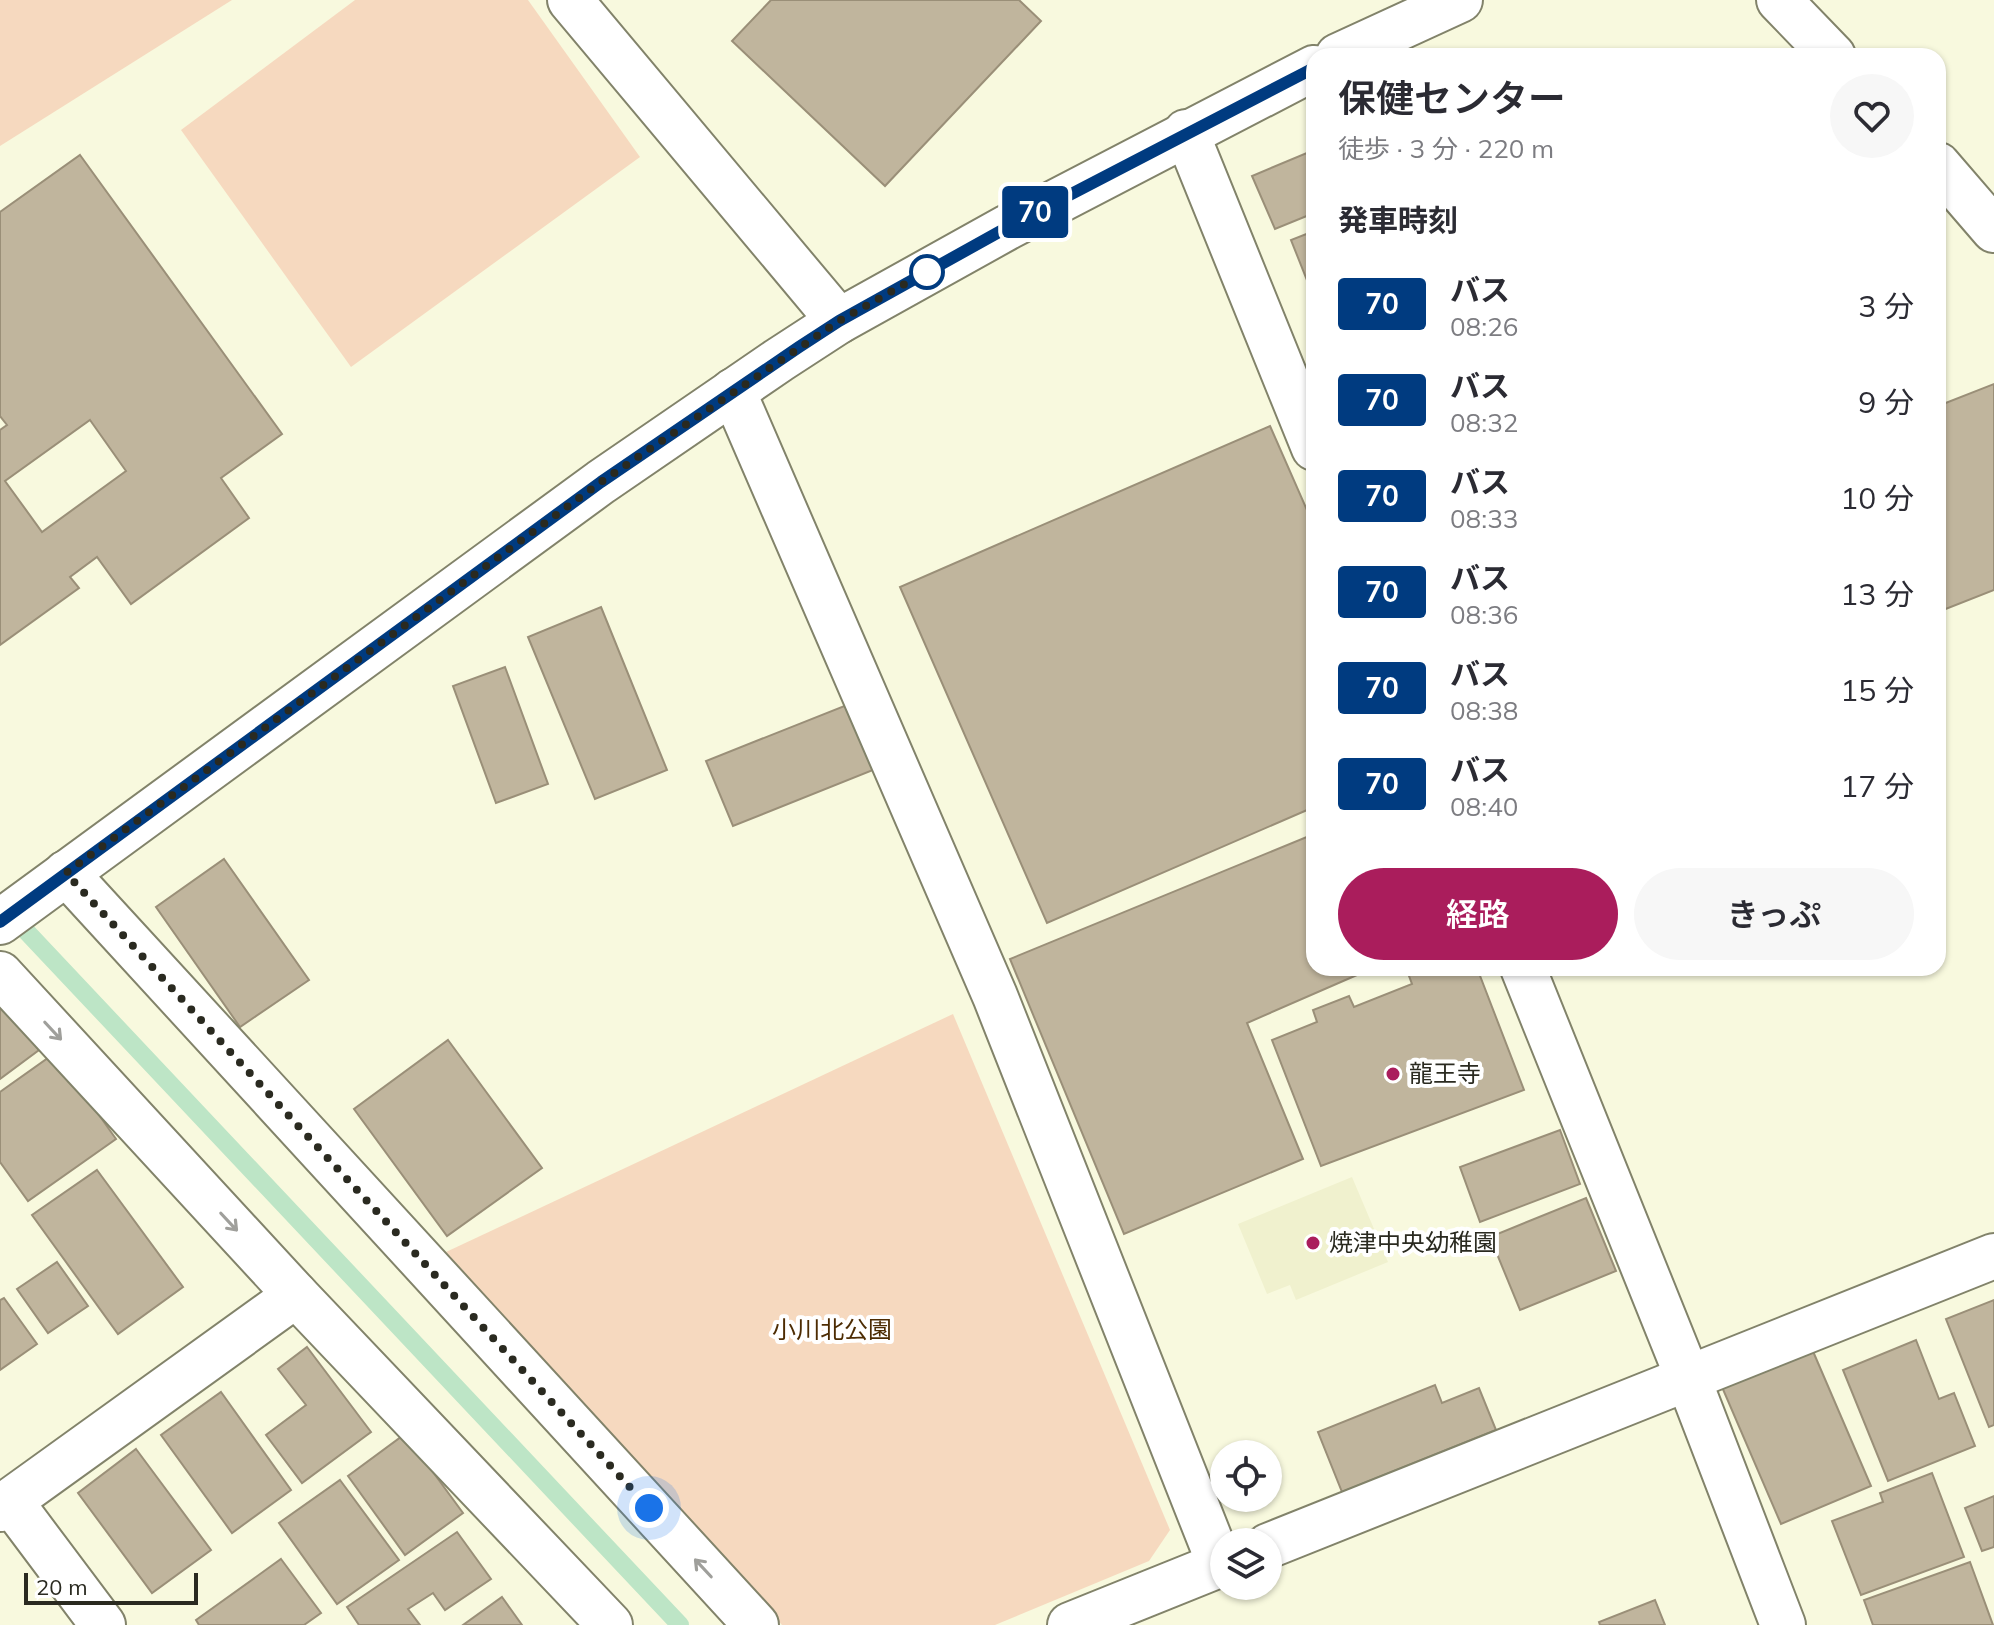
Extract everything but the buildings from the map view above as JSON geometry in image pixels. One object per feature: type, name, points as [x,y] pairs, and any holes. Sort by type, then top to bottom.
[{"type":"street","points":[[570,0],[839,321]]},
{"type":"street","points":[[1355,48],[1460,0]]},
{"type":"street","points":[[1779,0],[1825,48]]},
{"type":"street","points":[[0,922],[588,491],[839,321],[1186,132],[1306,72]]},
{"type":"street","points":[[1186,132],[1306,428]]},
{"type":"street","points":[[1946,174],[1994,230]]},
{"type":"street","points":[[733,391],[995,996],[1210,1534]]},
{"type":"street","points":[[60,878],[756,1625]]},
{"type":"street","points":[[0,974],[296,1295],[610,1625]]},
{"type":"street","points":[[1526,976],[1688,1378],[1783,1625]]},
{"type":"street","points":[[1282,1540],[1994,1256]]},
{"type":"street","points":[[103,1625],[5,1505],[296,1295]]},
{"type":"street","points":[[1070,1625],[1210,1569]]},
{"type":"shaded area","name":"焼津中央幼稚園","points":[[1352,1177],[1388,1262],[1296,1300],[1290,1285],[1267,1294],[1238,1224]]},
{"type":"green space","points":[[0,0],[232,0],[0,146]]},
{"type":"green space","points":[[355,0],[528,0],[640,157],[351,367],[181,130]]},
{"type":"green space","name":"小川北公園","points":[[953,1014],[1170,1530],[1149,1561],[995,1625],[782,1625],[446,1252]]},
{"type":"waterway","points":[[10,914],[680,1625]]},
{"type":"bus line","name":"70","points":[[0,922],[601,482],[799,347],[839,321],[1008,227],[1306,72]]},
{"type":"place","name":"龍王寺","points":[[1393,1074]]},
{"type":"place","name":"焼津中央幼稚園","points":[[1313,1243]]},
{"type":"route","points":[[649,1508],[66,873],[601,482],[839,321],[935,267],[927,272]]}]
